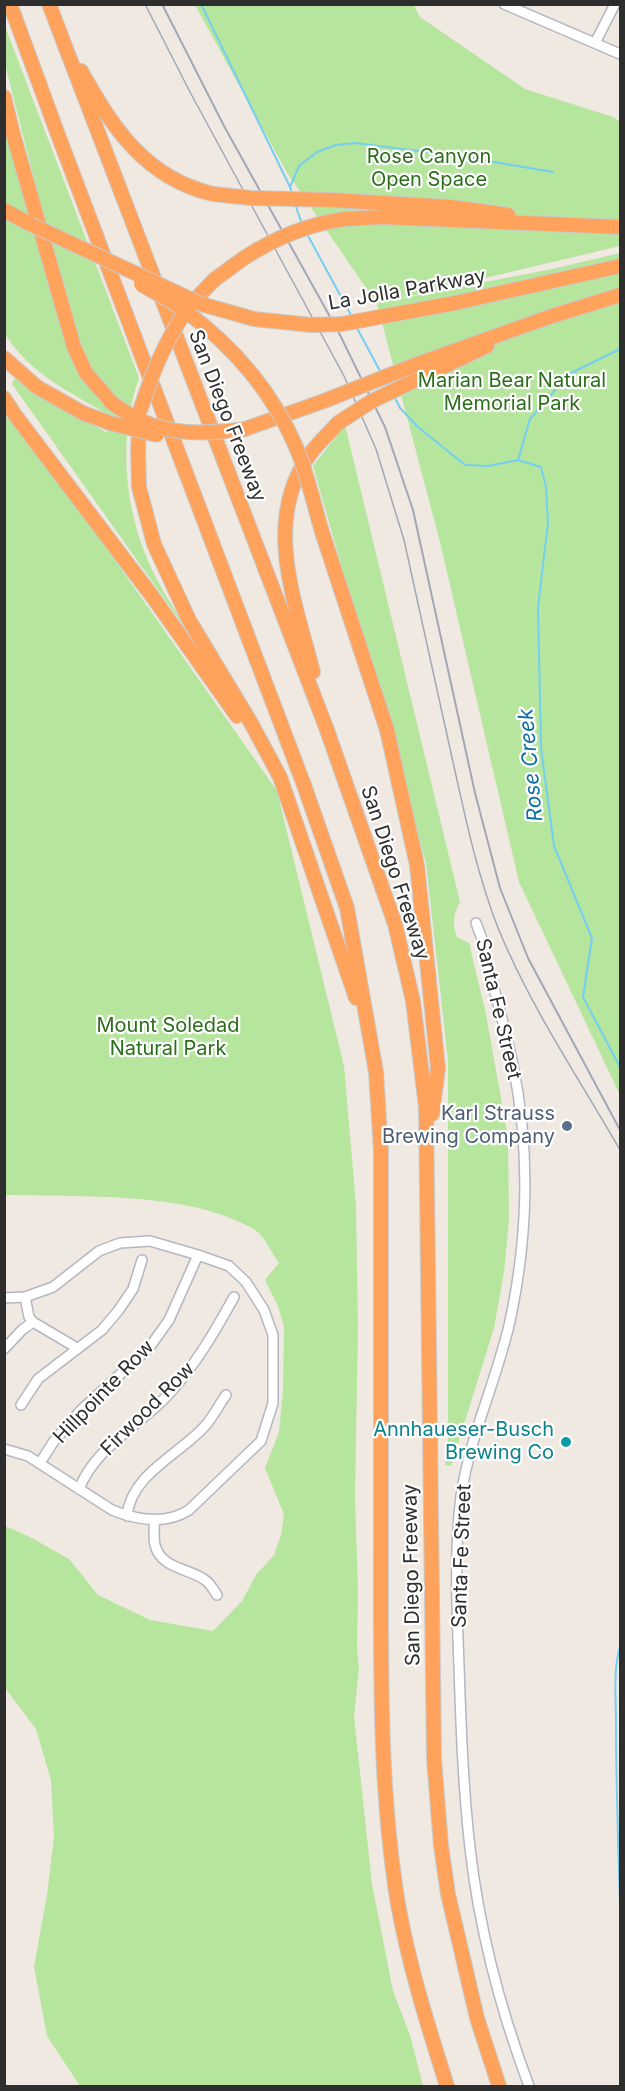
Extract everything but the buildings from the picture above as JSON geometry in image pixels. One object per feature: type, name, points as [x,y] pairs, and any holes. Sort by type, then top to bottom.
[{"type":"highway","name":"San Diego Freeway","points":[[10,4],[304,785],[347,908],[376,1072],[381,1151],[381,1635],[384,1758],[390,1845],[410,1960],[447,2086]]},
{"type":"highway","name":"San Diego Freeway","points":[[49,4],[327,729],[395,924],[413,1001],[426,1107],[434,1758],[441,1846],[448,1894],[477,2018],[499,2086]]},
{"type":"highway","points":[[57,28],[105,114],[124,139],[150,165],[189,187],[213,194],[250,198],[451,207],[575,226]]},
{"type":"highway","points":[[4,97],[74,347],[86,373],[112,403],[134,418],[164,429],[206,433],[245,429]]},
{"type":"highway","name":"La Jolla Parkway","points":[[5,210],[201,304],[254,319],[311,325],[342,324],[456,303],[621,266]]},
{"type":"highway","points":[[371,1041],[280,777],[251,723],[189,620],[154,544],[139,487],[140,411],[157,362],[169,336],[189,305],[214,280],[244,258],[266,244],[291,233],[328,221],[381,217],[621,227]]},
{"type":"highway","points":[[72,244],[183,309],[220,339],[255,377],[274,404],[297,449],[387,730],[417,865],[438,1068],[426,1166]]},
{"type":"highway","points":[[4,358],[38,387],[83,413],[110,423],[168,437],[209,437],[245,429],[549,317],[621,295]]},
{"type":"highway","points":[[327,729],[285,555],[284,533],[292,491],[299,473],[310,454],[338,423],[372,401],[549,317]]},
{"type":"highway","points":[[4,398],[15,416],[152,596],[280,777]]},
{"type":"street","points":[[504,4],[621,54]]},
{"type":"street","points":[[595,43],[615,4]]},
{"type":"street","name":"Santa Fe Street","points":[[476,923],[482,939],[510,1055],[519,1104],[524,1149],[524,1213],[510,1320],[500,1359],[474,1434],[461,1497],[458,1637],[462,1761],[470,1851],[478,1897],[503,2008],[529,2086]]},
{"type":"street","points":[[4,1298],[25,1297],[53,1287],[99,1251],[120,1243],[150,1241],[229,1266],[246,1282],[264,1310],[273,1335],[273,1403],[261,1441],[181,1515],[154,1521],[127,1516],[112,1510],[28,1456],[4,1449]]},
{"type":"street","name":"Hillpointe Row","points":[[40,1463],[54,1441],[81,1410],[149,1348],[169,1320],[198,1255]]},
{"type":"street","points":[[21,1405],[38,1379],[102,1330],[118,1311],[133,1289],[142,1260]]},
{"type":"street","points":[[25,1297],[29,1317],[33,1322],[77,1348]]},
{"type":"street","name":"Firwood Row","points":[[79,1489],[82,1480],[105,1450],[164,1399],[188,1373],[204,1351],[234,1297]]},
{"type":"street","points":[[4,1349],[33,1322]]},
{"type":"street","points":[[127,1516],[140,1484],[205,1426],[226,1395]]},
{"type":"street","points":[[154,1521],[155,1546],[163,1558],[172,1566],[194,1573],[208,1581],[217,1595]]},
{"type":"green space","points":[[195,5],[414,5],[420,17],[525,89],[613,117],[620,122],[620,246],[393,300],[552,269],[620,253],[620,1095],[519,882],[440,542],[377,304],[286,171]]},
{"type":"green space","points":[[5,26],[139,378],[132,401],[126,447],[129,495],[141,541],[153,573],[193,639],[12,384],[16,376],[107,433],[109,415],[38,371],[15,348],[5,334],[5,220],[7,220],[5,115],[69,347],[102,385],[86,356],[74,325],[55,262],[5,64]]},
{"type":"green space","name":"Mount Soledad Natural Park","points":[[4,402],[277,791],[344,1066],[356,1205],[358,1326],[355,1497],[359,1668],[354,1717],[372,1884],[393,1991],[410,2035],[423,2086],[80,2086],[47,2036],[34,1967],[47,1895],[54,1837],[51,1780],[36,1729],[5,1688],[5,1526],[69,1559],[98,1595],[150,1620],[213,1631],[242,1601],[256,1575],[274,1555],[281,1535],[284,1514],[265,1468],[279,1432],[283,1390],[284,1327],[278,1306],[265,1280],[279,1263],[259,1233],[229,1217],[167,1202],[100,1197],[5,1195]]},
{"type":"green space","points":[[345,425],[460,902],[454,919],[455,932],[457,937],[469,943],[486,1014],[508,1138],[509,1221],[504,1272],[494,1328],[451,1466],[445,1465],[448,1439],[448,1061],[426,863],[313,466]]},
{"type":"waterway","points":[[201,4],[290,187]]},
{"type":"waterway","points":[[292,193],[290,187],[299,166],[317,152],[336,145],[355,143],[458,156],[553,172]]},
{"type":"waterway","points":[[295,204],[302,224]]},
{"type":"waterway","points":[[306,232],[352,317]]},
{"type":"waterway","points":[[357,328],[381,373]]},
{"type":"waterway","points":[[518,460],[530,419],[569,374],[620,349]]},
{"type":"waterway","name":"Rose Creek","points":[[394,396],[400,408],[418,427],[465,465],[488,466],[518,460],[541,467],[546,487],[548,523],[538,607],[541,748],[554,846],[592,938],[583,997],[620,1067]]},
{"type":"waterway","name":"Rose Creek","points":[[620,1647],[615,1684],[620,1903]]},
{"type":"tram line","points":[[145,4],[190,92],[344,376],[376,449],[404,540],[465,814],[490,906],[525,985],[555,1041],[620,1150]]},
{"type":"railway","points":[[162,4],[224,126],[339,333],[385,427],[413,510],[475,793],[500,888],[528,958],[620,1130]]},
{"type":"place","name":"Karl Strauss Brewing Company","points":[[567,1126]]},
{"type":"place","name":"Annhaueser-Busch Brewing Co","points":[[566,1442]]},
{"type":"park label","name":"Rose Canyon Open Space","points":[[429,168]]},
{"type":"park label","name":"Marian Bear Natural Memorial Park","points":[[512,392]]}]
